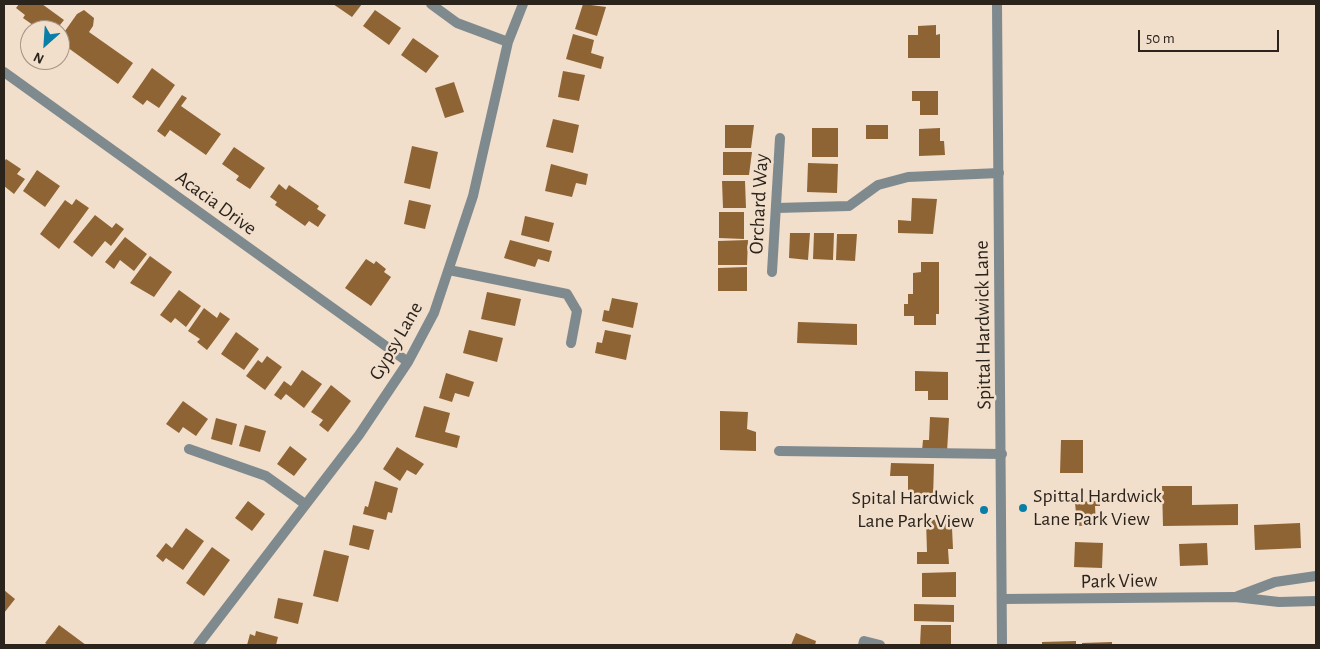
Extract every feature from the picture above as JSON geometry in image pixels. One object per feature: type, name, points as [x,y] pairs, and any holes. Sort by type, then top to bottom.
[{"type":"street","points":[[431,4],[457,24],[508,42]]},
{"type":"street","name":"Gypsy Lane","points":[[198,645],[359,435],[408,362],[434,313],[473,196],[508,42],[523,4]]},
{"type":"street","name":"Spittal Hardwick Lane","points":[[997,4],[1000,172],[1002,645]]},
{"type":"street","name":"Acacia Drive","points":[[4,72],[408,362]]},
{"type":"street","name":"Orchard Way","points":[[772,272],[780,138]]},
{"type":"street","points":[[777,208],[850,206],[878,186],[908,177],[1000,172]]},
{"type":"street","points":[[449,270],[567,294],[577,310],[571,343]]},
{"type":"street","points":[[189,449],[266,476],[305,504]]},
{"type":"street","points":[[779,451],[1002,454]]},
{"type":"street","name":"Park View","points":[[1235,597],[1275,582],[1316,576]]},
{"type":"street","name":"Park View","points":[[1003,599],[1235,597],[1279,602],[1316,601]]},
{"type":"street","points":[[863,645],[864,641],[880,645]]},
{"type":"building","points":[[19,4],[42,4],[64,20],[26,20],[23,18],[25,15],[16,8]]},
{"type":"building","points":[[333,4],[362,4],[352,17]]},
{"type":"building","points":[[583,4],[606,7],[597,36],[575,29]]},
{"type":"building","points":[[84,10],[94,18],[93,26],[89,32],[133,63],[118,84],[70,49],[70,24],[77,14]]},
{"type":"building","points":[[375,10],[401,28],[389,45],[363,26]]},
{"type":"building","points":[[936,25],[936,35],[940,34],[940,58],[908,58],[908,35],[918,35],[918,26]]},
{"type":"building","points":[[573,34],[594,40],[591,53],[604,57],[601,69],[566,59]]},
{"type":"building","points":[[413,38],[439,56],[426,73],[401,55]]},
{"type":"building","points":[[152,68],[175,85],[159,108],[147,100],[143,105],[132,97]]},
{"type":"building","points":[[563,71],[585,75],[579,101],[558,97]]},
{"type":"building","points":[[454,82],[464,112],[445,118],[435,88]]},
{"type":"building","points":[[912,91],[938,91],[938,115],[920,115],[920,101],[912,101]]},
{"type":"building","points":[[182,95],[187,98],[181,106],[221,134],[206,155],[170,130],[165,137],[157,131]]},
{"type":"building","points":[[553,119],[579,125],[573,153],[546,147]]},
{"type":"building","points":[[725,125],[754,125],[751,148],[725,148]]},
{"type":"building","points":[[866,125],[888,125],[888,139],[866,139]]},
{"type":"building","points":[[812,128],[838,128],[838,157],[812,157]]},
{"type":"building","points":[[940,128],[940,141],[944,141],[945,155],[919,156],[919,129]]},
{"type":"building","points":[[412,146],[438,152],[430,189],[404,183]]},
{"type":"building","points":[[234,147],[265,168],[250,189],[236,180],[239,176],[222,164]]},
{"type":"building","points":[[723,152],[752,152],[749,175],[723,175]]},
{"type":"building","points":[[6,159],[21,169],[17,174],[25,179],[14,194],[4,186],[4,162]]},
{"type":"building","points":[[808,163],[838,164],[837,193],[807,192]]},
{"type":"building","points":[[551,164],[588,174],[586,185],[576,183],[572,197],[545,191]]},
{"type":"building","points":[[37,170],[60,186],[45,207],[23,191]]},
{"type":"building","points":[[722,181],[745,181],[746,208],[723,208]]},
{"type":"building","points":[[279,184],[286,190],[289,185],[319,206],[317,209],[326,215],[318,227],[309,221],[305,226],[275,205],[277,202],[270,197]]},
{"type":"building","points":[[912,198],[937,199],[933,234],[898,233],[898,220],[911,221]]},
{"type":"building","points":[[76,199],[89,208],[59,249],[40,234],[65,200],[72,205]]},
{"type":"building","points":[[409,200],[431,205],[425,229],[404,224]]},
{"type":"building","points":[[719,212],[744,212],[744,239],[719,238]]},
{"type":"building","points":[[95,215],[112,228],[116,223],[124,229],[111,246],[105,241],[92,257],[73,242]]},
{"type":"building","points":[[525,216],[554,223],[549,242],[521,235]]},
{"type":"building","points":[[790,233],[810,233],[808,260],[789,258]]},
{"type":"building","points":[[814,233],[834,233],[833,260],[813,259]]},
{"type":"building","points":[[837,234],[857,234],[855,261],[836,260]]},
{"type":"building","points":[[125,237],[147,254],[134,271],[120,260],[114,269],[105,262]]},
{"type":"building","points":[[510,240],[552,251],[549,262],[538,259],[535,267],[504,258]]},
{"type":"building","points":[[748,240],[747,265],[718,265],[718,241]]},
{"type":"building","points":[[150,256],[172,272],[154,297],[130,283]]},
{"type":"building","points":[[366,259],[374,264],[376,261],[386,269],[384,272],[391,277],[371,306],[345,288]]},
{"type":"building","points":[[921,262],[939,262],[939,314],[936,314],[936,325],[914,325],[914,316],[904,316],[904,304],[908,304],[908,294],[913,294],[913,273],[921,272]]},
{"type":"building","points":[[747,267],[747,291],[718,291],[718,268]]},
{"type":"building","points":[[179,290],[201,306],[186,327],[175,318],[171,323],[160,315]]},
{"type":"building","points":[[487,292],[521,299],[515,326],[481,319]]},
{"type":"building","points":[[612,298],[638,303],[633,328],[602,321],[604,310],[609,311]]},
{"type":"building","points":[[204,308],[217,318],[220,312],[230,319],[207,350],[197,342],[200,339],[188,331]]},
{"type":"building","points":[[798,322],[857,324],[857,345],[797,343]]},
{"type":"building","points":[[469,330],[503,338],[497,362],[463,353]]},
{"type":"building","points":[[605,330],[631,335],[626,360],[595,353],[597,342],[602,343]]},
{"type":"building","points":[[236,332],[259,349],[244,370],[221,354]]},
{"type":"building","points":[[267,356],[282,367],[265,390],[246,376],[258,360],[262,363]]},
{"type":"building","points":[[302,370],[322,384],[304,408],[286,394],[281,400],[274,395],[284,381],[291,386]]},
{"type":"building","points":[[915,371],[948,372],[948,400],[928,400],[928,391],[915,391]]},
{"type":"building","points":[[446,373],[474,382],[469,397],[455,393],[452,402],[439,398]]},
{"type":"building","points":[[331,385],[351,401],[328,432],[319,425],[323,420],[311,412]]},
{"type":"building","points":[[183,401],[208,419],[196,436],[183,427],[179,433],[166,424]]},
{"type":"building","points":[[424,406],[450,413],[445,432],[460,436],[457,448],[415,437]]},
{"type":"building","points":[[720,411],[748,412],[747,429],[756,432],[756,451],[720,450]]},
{"type":"building","points":[[930,417],[949,418],[947,452],[922,451],[923,440],[929,440]]},
{"type":"building","points":[[216,418],[237,424],[232,445],[211,439]]},
{"type":"building","points":[[245,425],[266,431],[260,452],[239,446]]},
{"type":"building","points":[[1061,440],[1083,440],[1083,473],[1060,473]]},
{"type":"building","points":[[290,446],[307,459],[294,476],[277,464]]},
{"type":"building","points":[[397,447],[424,464],[416,475],[407,470],[400,481],[383,469]]},
{"type":"building","points":[[891,463],[934,464],[933,499],[908,499],[908,476],[890,476]]},
{"type":"building","points":[[375,481],[398,488],[392,513],[388,512],[386,520],[363,514],[365,506],[368,507]]},
{"type":"building","points":[[1162,486],[1192,486],[1192,505],[1238,504],[1238,525],[1163,526]]},
{"type":"building","points":[[248,501],[265,514],[252,531],[235,518]]},
{"type":"building","points":[[1100,501],[1100,506],[1095,506],[1096,525],[1077,526],[1075,502]]},
{"type":"building","points":[[948,519],[948,528],[952,528],[953,549],[948,549],[949,564],[917,564],[917,552],[927,552],[926,520]]},
{"type":"building","points":[[1300,523],[1301,548],[1255,550],[1254,525]]},
{"type":"building","points":[[353,525],[374,530],[369,550],[349,545]]},
{"type":"building","points":[[186,528],[204,541],[183,570],[166,558],[163,562],[156,556],[166,543],[172,548]]},
{"type":"building","points":[[1075,542],[1103,543],[1102,568],[1074,567]]},
{"type":"building","points":[[1207,543],[1208,565],[1180,566],[1179,544]]},
{"type":"building","points":[[212,547],[230,560],[204,596],[186,583]]},
{"type":"building","points":[[324,550],[349,556],[338,602],[313,596]]},
{"type":"building","points":[[956,572],[956,597],[922,597],[922,573]]},
{"type":"building","points":[[4,590],[15,599],[4,613]]},
{"type":"building","points":[[278,598],[303,603],[298,624],[274,618]]},
{"type":"building","points":[[914,604],[954,605],[954,622],[914,621]]},
{"type":"building","points":[[59,625],[86,645],[48,645],[45,643]]},
{"type":"building","points":[[921,625],[951,625],[951,645],[920,645]]},
{"type":"building","points":[[256,631],[278,637],[276,645],[247,645],[250,634],[255,636]]},
{"type":"building","points":[[796,633],[816,641],[815,645],[791,645]]},
{"type":"building","points":[[1076,641],[1076,645],[1042,645],[1042,642]]},
{"type":"building","points":[[1112,642],[1112,645],[1082,645],[1082,643]]},
{"type":"place","name":"Spittal Hardwick Lane Park View","points":[[1023,508]]},
{"type":"place","name":"Spital Hardwick Lane Park View","points":[[984,510]]}]
